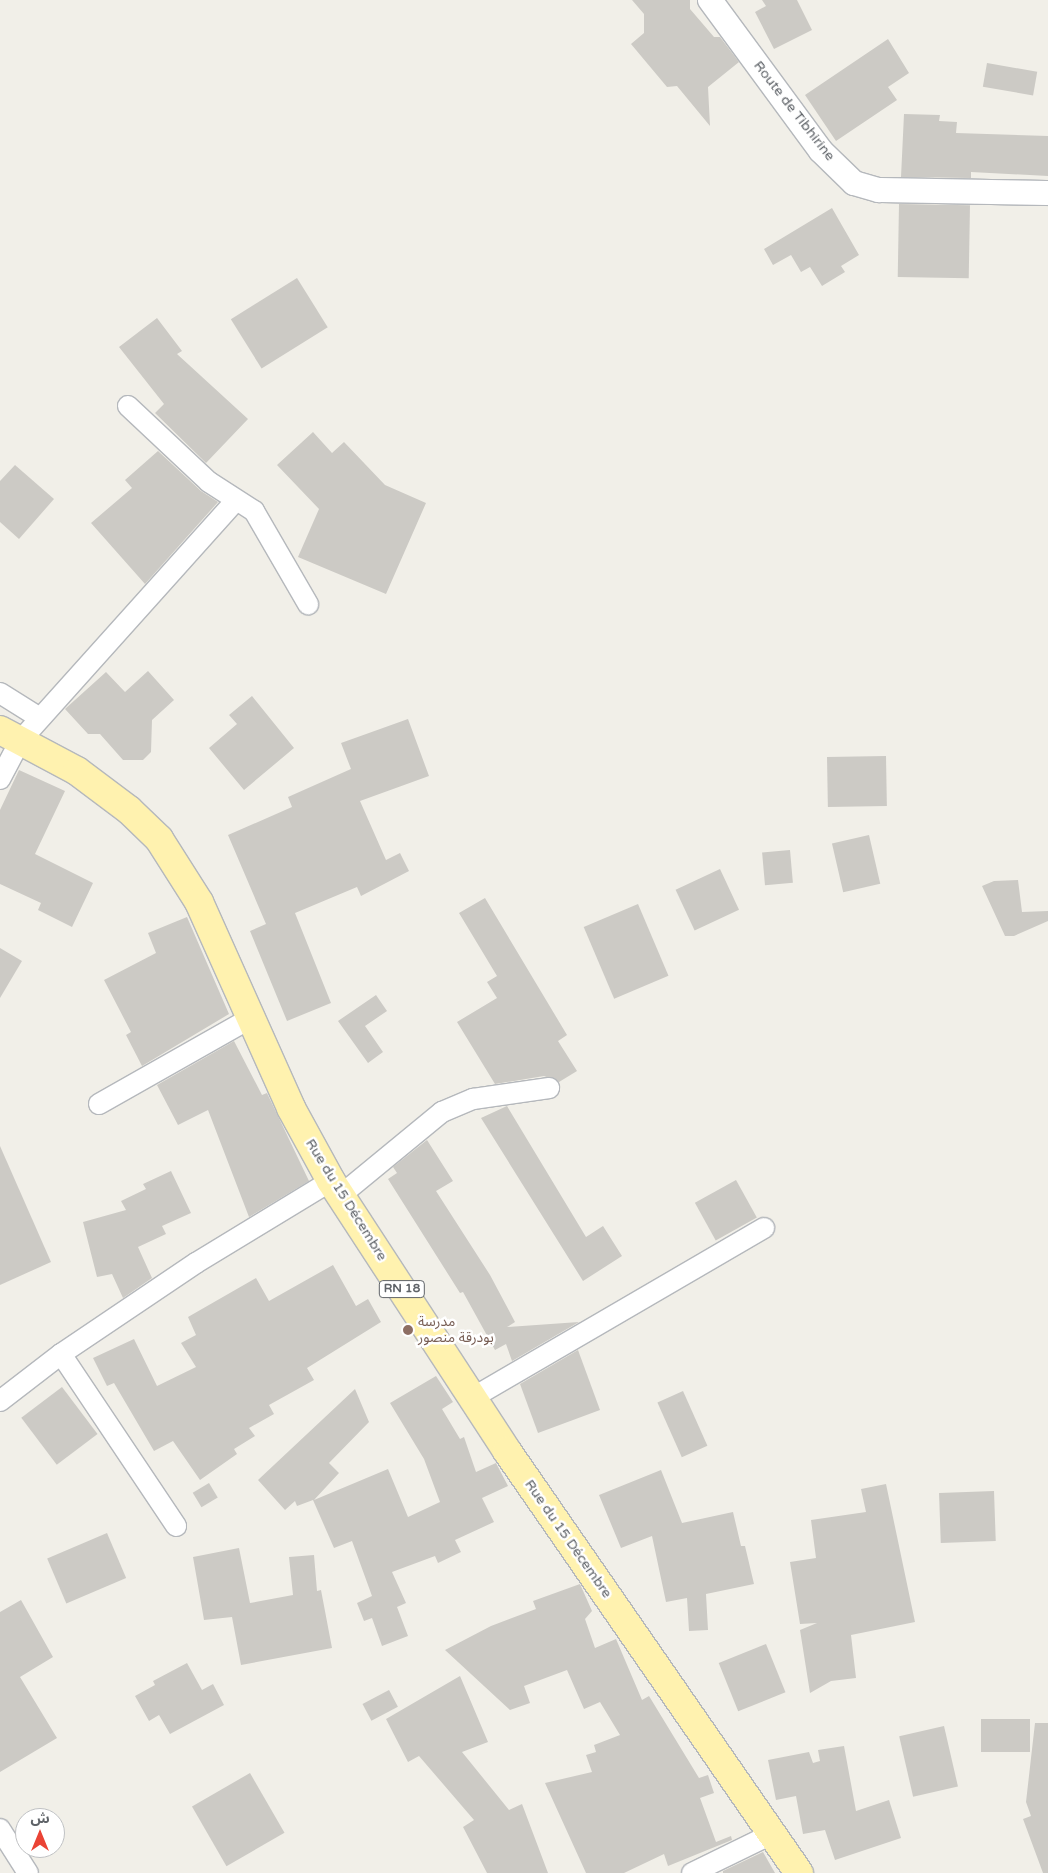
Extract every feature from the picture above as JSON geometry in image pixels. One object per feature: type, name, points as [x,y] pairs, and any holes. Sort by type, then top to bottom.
[{"type":"main road","name":"Rue du 15 Décembre","points":[[10,736],[77,771],[129,810],[159,839],[199,902],[291,1108],[336,1188],[472,1398],[799,1873]]},
{"type":"street","name":"Route de Tibhirine","points":[[710,0],[822,151],[854,183],[879,190],[1048,192]]},
{"type":"street","points":[[128,406],[209,482],[235,501],[254,511],[308,604]]},
{"type":"street","points":[[0,779],[10,736],[40,718],[235,501]]},
{"type":"street","points":[[0,693],[40,718]]},
{"type":"street","points":[[99,1104],[251,1018]]},
{"type":"street","points":[[0,1401],[61,1354],[196,1263],[336,1188],[442,1112],[473,1099],[549,1088]]},
{"type":"street","points":[[472,1398],[764,1228]]},
{"type":"street","points":[[61,1354],[176,1526]]},
{"type":"street","points":[[0,1829],[28,1873]]},
{"type":"street","points":[[692,1873],[772,1834]]},
{"type":"building","points":[[632,0],[690,0],[690,9],[714,37],[720,37],[739,62],[708,87],[710,126],[677,86],[667,87],[631,44],[644,33],[644,14]]},
{"type":"building","points":[[762,0],[797,0],[812,30],[774,49],[755,12],[766,6]]},
{"type":"building","points":[[888,39],[909,73],[888,87],[897,100],[836,141],[805,95]]},
{"type":"building","points":[[987,63],[1037,72],[1033,95],[983,87]]},
{"type":"building","points":[[904,114],[940,115],[939,121],[957,122],[956,133],[1048,136],[1048,176],[971,172],[971,178],[901,177]]},
{"type":"building","points":[[899,204],[970,205],[969,278],[898,277]]},
{"type":"building","points":[[832,208],[859,255],[841,266],[845,272],[822,286],[810,267],[801,272],[791,255],[773,265],[764,249]]},
{"type":"building","points":[[297,278],[328,327],[262,369],[231,319]]},
{"type":"building","points":[[157,318],[182,351],[177,354],[248,419],[206,463],[155,413],[164,404],[119,347]]},
{"type":"building","points":[[313,432],[332,453],[344,442],[385,485],[426,503],[386,594],[298,557],[319,509],[277,465]]},
{"type":"building","points":[[158,451],[201,491],[218,502],[145,584],[91,523],[132,488],[125,480]]},
{"type":"building","points":[[15,465],[54,499],[19,539],[0,522],[0,481]]},
{"type":"building","points":[[148,671],[174,700],[152,720],[151,752],[143,760],[123,760],[100,734],[88,734],[65,709],[106,672],[125,692]]},
{"type":"building","points":[[252,696],[294,748],[244,790],[209,748],[237,724],[229,715]]},
{"type":"building","points":[[408,719],[429,776],[360,801],[386,860],[400,853],[409,871],[361,896],[357,887],[295,913],[331,1003],[287,1021],[250,931],[266,924],[228,835],[292,807],[288,797],[351,769],[341,743]]},
{"type":"building","points":[[886,756],[887,806],[828,807],[827,757]]},
{"type":"building","points":[[19,770],[65,791],[35,854],[93,883],[72,927],[38,910],[41,903],[0,884],[0,810]]},
{"type":"building","points":[[869,835],[880,884],[843,892],[832,844]]},
{"type":"building","points":[[790,850],[793,883],[765,885],[762,852]]},
{"type":"building","points":[[720,869],[739,910],[695,930],[676,890]]},
{"type":"building","points":[[1018,880],[1022,912],[1048,911],[1048,921],[1014,936],[1005,936],[982,886],[994,881]]},
{"type":"building","points":[[485,898],[567,1035],[558,1041],[577,1071],[559,1082],[544,1076],[495,1084],[457,1022],[497,998],[487,982],[497,976],[459,913]]},
{"type":"building","points":[[638,904],[668,976],[614,999],[584,927]]},
{"type":"building","points":[[187,917],[229,1014],[142,1066],[126,1035],[131,1032],[104,980],[156,953],[148,933]]},
{"type":"building","points":[[0,948],[22,961],[0,998]]},
{"type":"building","points":[[376,995],[387,1011],[365,1026],[383,1052],[368,1063],[338,1021]]},
{"type":"building","points":[[234,1041],[262,1095],[267,1093],[309,1181],[249,1217],[208,1110],[178,1125],[157,1085]]},
{"type":"building","points":[[507,1106],[586,1237],[603,1226],[622,1256],[583,1281],[481,1118]]},
{"type":"building","points":[[427,1140],[453,1181],[436,1191],[490,1275],[515,1322],[507,1327],[579,1322],[512,1361],[506,1344],[495,1350],[463,1292],[460,1293],[388,1179],[397,1173],[393,1167]]},
{"type":"building","points":[[0,1146],[51,1262],[0,1285]]},
{"type":"building","points":[[171,1171],[191,1213],[162,1226],[166,1234],[138,1247],[152,1278],[123,1298],[112,1274],[97,1277],[83,1222],[126,1210],[121,1201],[146,1189],[143,1184]]},
{"type":"building","points":[[736,1180],[757,1218],[716,1240],[695,1203]]},
{"type":"building","points":[[333,1265],[356,1306],[368,1299],[381,1322],[307,1368],[314,1380],[269,1405],[274,1414],[249,1428],[255,1436],[234,1449],[237,1454],[200,1480],[173,1441],[154,1451],[114,1383],[107,1386],[93,1358],[134,1339],[157,1386],[196,1367],[181,1343],[196,1335],[188,1317],[256,1278],[269,1301]]},
{"type":"building","points":[[578,1350],[600,1410],[538,1433],[520,1384]]},
{"type":"building","points":[[436,1376],[453,1402],[442,1409],[460,1439],[464,1437],[476,1472],[496,1463],[508,1486],[482,1498],[494,1522],[455,1540],[461,1552],[438,1563],[435,1556],[392,1572],[406,1603],[397,1607],[408,1636],[382,1646],[372,1618],[364,1621],[357,1603],[372,1596],[352,1541],[334,1548],[313,1500],[297,1506],[295,1501],[285,1510],[258,1480],[355,1389],[369,1422],[329,1463],[339,1473],[314,1500],[388,1469],[408,1517],[440,1502],[424,1459],[390,1403]]},
{"type":"building","points":[[62,1387],[98,1434],[57,1465],[21,1418]]},
{"type":"building","points":[[683,1391],[707,1446],[682,1457],[657,1402]]},
{"type":"building","points":[[661,1470],[682,1523],[733,1512],[741,1546],[745,1546],[754,1584],[706,1594],[708,1630],[689,1631],[687,1598],[666,1602],[652,1536],[621,1548],[599,1495]]},
{"type":"building","points":[[209,1483],[218,1498],[201,1507],[193,1493]]},
{"type":"building","points":[[886,1484],[915,1622],[851,1635],[856,1678],[831,1681],[810,1693],[800,1630],[817,1623],[800,1624],[790,1562],[816,1558],[811,1520],[866,1512],[861,1489]]},
{"type":"building","points":[[994,1491],[996,1541],[941,1543],[939,1493]]},
{"type":"building","points":[[107,1533],[126,1578],[66,1604],[47,1558]]},
{"type":"building","points":[[239,1548],[250,1603],[293,1595],[289,1557],[314,1555],[317,1591],[321,1590],[332,1648],[241,1665],[232,1617],[204,1620],[193,1557]]},
{"type":"building","points":[[580,1584],[592,1611],[585,1619],[595,1648],[616,1639],[642,1700],[649,1696],[699,1778],[708,1775],[714,1793],[700,1798],[716,1842],[731,1836],[732,1840],[668,1866],[664,1854],[624,1873],[586,1873],[545,1783],[592,1772],[586,1755],[596,1752],[594,1745],[620,1735],[600,1702],[584,1709],[567,1670],[524,1686],[530,1703],[510,1710],[445,1650],[491,1626],[536,1609],[533,1601]]},
{"type":"building","points":[[21,1600],[53,1657],[20,1677],[57,1738],[0,1772],[0,1612]]},
{"type":"building","points":[[766,1644],[785,1692],[738,1711],[719,1663]]},
{"type":"building","points":[[187,1663],[202,1690],[213,1684],[224,1705],[170,1734],[159,1715],[149,1721],[135,1696],[155,1685],[153,1681]]},
{"type":"building","points":[[460,1676],[488,1742],[462,1752],[509,1810],[522,1804],[548,1873],[487,1873],[463,1827],[474,1820],[419,1756],[408,1762],[386,1719]]},
{"type":"building","points":[[389,1690],[398,1707],[371,1721],[363,1704]]},
{"type":"building","points":[[981,1719],[1030,1719],[1030,1752],[981,1752]]},
{"type":"building","points":[[1035,1723],[1048,1723],[1048,1873],[1043,1873],[1023,1819],[1031,1816],[1026,1802]]},
{"type":"building","points":[[944,1726],[958,1786],[913,1797],[899,1736]]},
{"type":"building","points":[[844,1746],[856,1811],[889,1800],[901,1838],[835,1860],[825,1830],[803,1834],[796,1796],[776,1800],[768,1760],[809,1752],[813,1763],[820,1761],[818,1750]]},
{"type":"building","points":[[250,1773],[284,1833],[226,1866],[192,1806]]},
{"type":"building","points":[[763,1852],[775,1873],[723,1873],[723,1871]]},
{"type":"place","name":"مدرسة بودرقة منصور","points":[[408,1330]]}]
